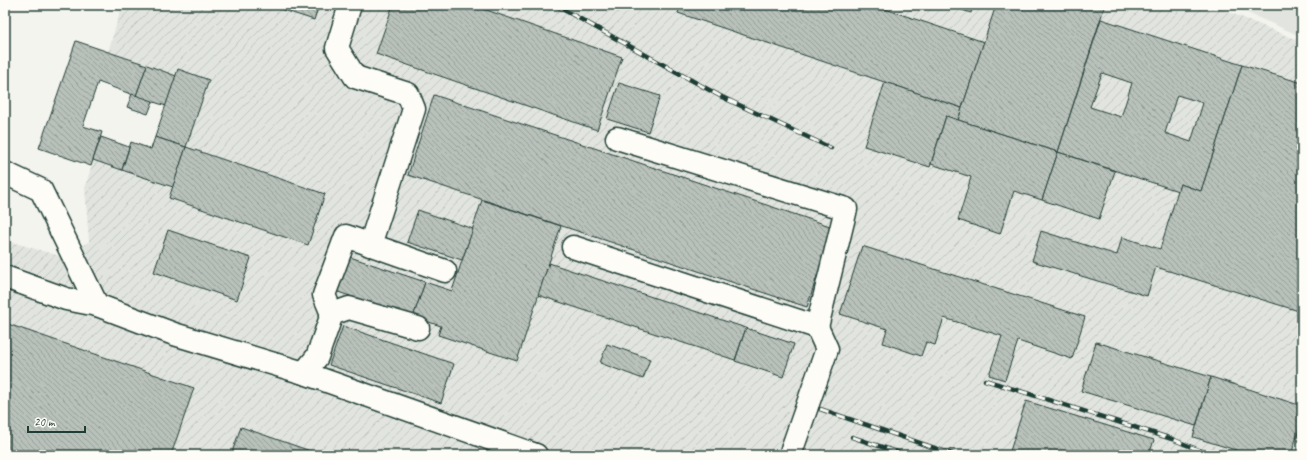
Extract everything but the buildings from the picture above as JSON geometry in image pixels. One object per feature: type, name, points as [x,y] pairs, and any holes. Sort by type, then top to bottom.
[{"type":"lane","points":[[350,5],[337,48],[355,77],[408,94],[414,109],[370,245]]},
{"type":"lane","points":[[616,138],[846,209],[817,327],[827,349],[790,455]]},
{"type":"lane","points":[[7,175],[41,190],[97,305]]},
{"type":"lane","points":[[304,374],[317,357],[332,314],[324,294],[346,236],[445,270]]},
{"type":"lane","points":[[573,247],[817,327]]},
{"type":"lane","points":[[5,277],[66,299],[97,305],[174,334],[304,374],[536,455]]},
{"type":"lane","points":[[332,314],[349,308],[418,328]]},
{"type":"shaded area","points":[[122,5],[1212,5],[1302,42],[1302,455],[5,455],[5,240],[60,256],[89,242],[85,188],[93,160],[173,187],[169,198],[307,245],[325,194],[186,147],[208,80],[178,69],[176,76],[108,52]]},
{"type":"shaded area","points":[[1228,5],[1302,5],[1302,37],[1241,10]]},
{"type":"railway","points":[[555,5],[722,97],[831,148]]},
{"type":"railway","points":[[985,380],[1172,439],[1211,455]]},
{"type":"railway","points":[[820,409],[955,455]]},
{"type":"railway","points":[[852,437],[906,455]]}]
